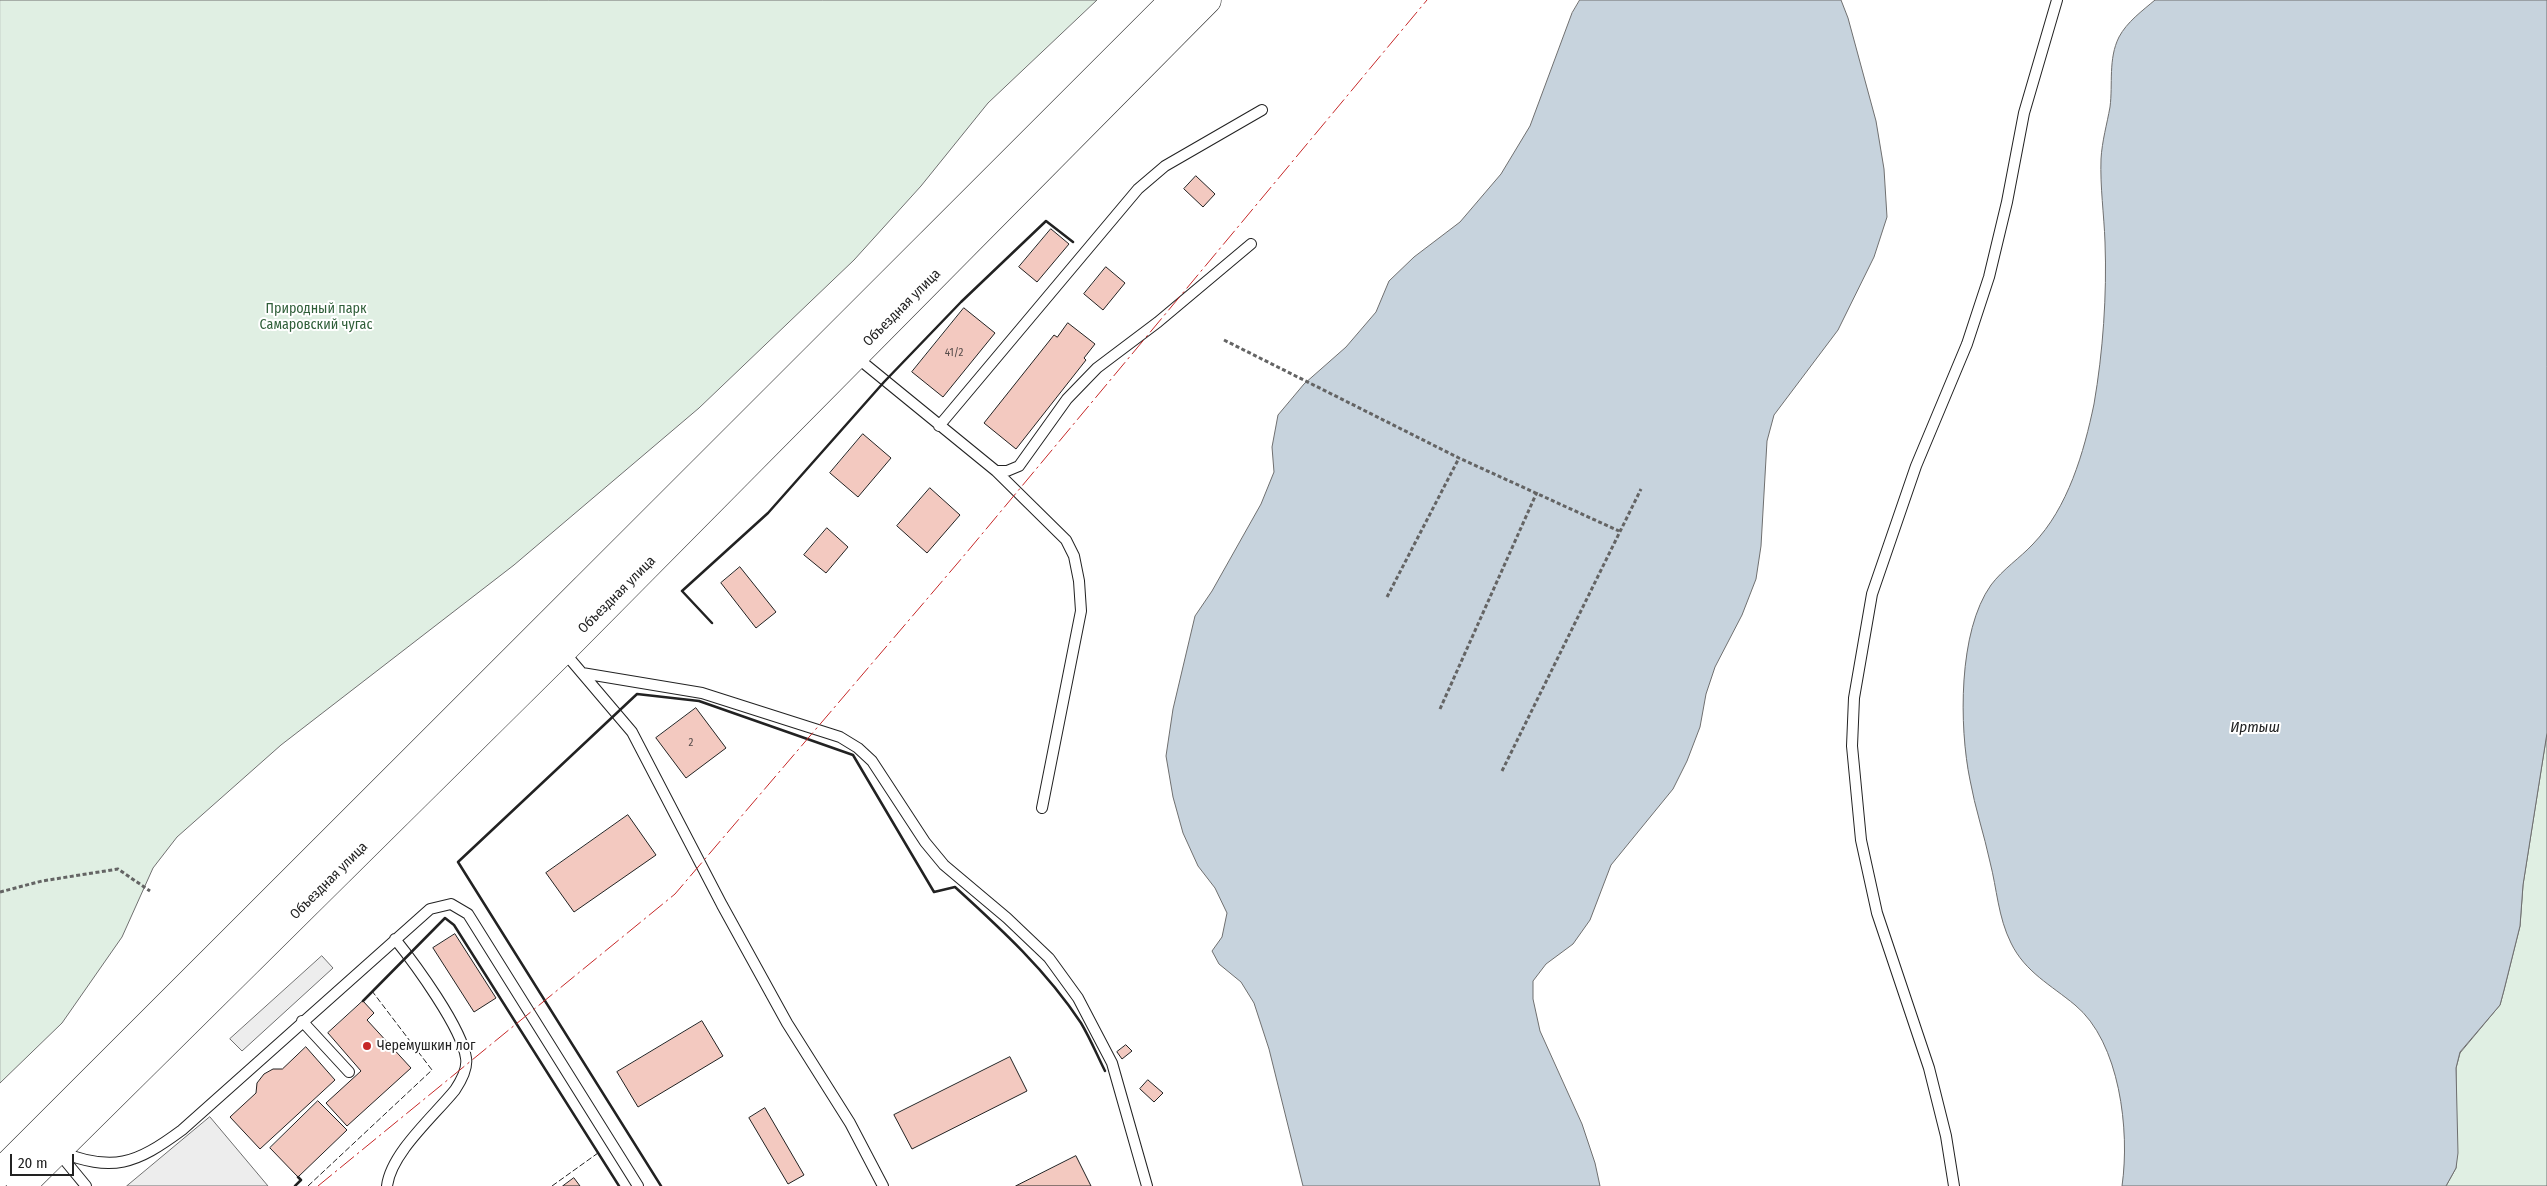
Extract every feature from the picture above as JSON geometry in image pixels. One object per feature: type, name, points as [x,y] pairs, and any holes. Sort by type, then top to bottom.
[{"type":"main road","name":"Объездная улица","points":[[846,347],[1174,0]]},
{"type":"main road","name":"Объездная улица","points":[[0,1174],[48,1142],[846,347],[1207,0]]},
{"type":"main road","name":"Объездная улица","points":[[21,1186],[48,1142]]},
{"type":"lane","points":[[1954,1186],[1946,1136],[1929,1068],[1877,912],[1861,840],[1852,746],[1854,698],[1872,594],[1916,466],[1967,344],[1989,276],[2007,202],[2024,113],[2057,0]]},
{"type":"lane","points":[[939,426],[1138,189],[1165,166],[1262,110]]},
{"type":"lane","points":[[996,471],[1007,471],[1019,466],[1068,399],[1097,368],[1158,322],[1251,244]]},
{"type":"lane","points":[[846,347],[939,426],[996,471],[1066,540],[1074,556],[1079,581],[1081,611],[1042,808]]},
{"type":"lane","points":[[553,641],[632,732],[787,1023],[850,1123],[883,1186]]},
{"type":"lane","points":[[582,673],[702,693],[840,737],[858,748],[872,761],[925,842],[944,865],[1007,918],[1049,958],[1078,998],[1112,1063],[1147,1186]]},
{"type":"lane","points":[[48,1142],[84,1162],[104,1164],[128,1160],[158,1148],[182,1130],[302,1021],[430,909],[451,904],[468,914],[638,1186]]},
{"type":"lane","points":[[387,1186],[389,1174],[400,1156],[463,1078],[467,1060],[461,1041],[421,971],[395,939]]},
{"type":"lane","points":[[302,1021],[349,1072]]},
{"type":"lane","points":[[48,1142],[86,1186]]},
{"type":"path","points":[[1224,340],[1459,458],[1619,531]]},
{"type":"path","points":[[1386,597],[1459,458]]},
{"type":"path","points":[[1502,771],[1641,489]]},
{"type":"path","points":[[1440,709],[1537,492]]},
{"type":"path","points":[[0,892],[42,880],[118,869],[150,891]]},
{"type":"green space","name":"Природный парк Самаровский чугас","points":[[0,0],[1097,0],[988,103],[921,186],[854,260],[699,408],[514,565],[281,745],[177,837],[153,868],[122,937],[62,1023],[0,1083]]},
{"type":"green space","points":[[2547,733],[2547,1186],[2446,1186],[2456,1168],[2456,1068],[2460,1053],[2500,1005],[2520,926],[2523,885]]},
{"type":"shaded area","points":[[322,956],[333,968],[242,1051],[230,1039]]},
{"type":"shaded area","points":[[210,1117],[268,1186],[127,1186]]},
{"type":"water","points":[[1580,0],[1841,0],[1848,18],[1876,121],[1884,169],[1887,217],[1874,257],[1838,330],[1774,415],[1767,441],[1761,546],[1756,579],[1742,615],[1715,667],[1706,694],[1700,727],[1687,761],[1673,789],[1611,865],[1590,920],[1573,944],[1546,964],[1533,981],[1533,999],[1540,1031],[1582,1124],[1595,1163],[1600,1186],[1303,1186],[1269,1049],[1254,1003],[1241,982],[1219,964],[1212,951],[1222,937],[1227,913],[1215,888],[1198,866],[1183,833],[1173,797],[1166,756],[1173,709],[1195,616],[1212,591],[1261,504],[1274,472],[1272,447],[1278,415],[1304,384],[1346,347],[1376,312],[1389,281],[1414,257],[1460,222],[1501,174],[1530,126],[1572,13]]},
{"type":"water","name":"Иртыш","points":[[2155,0],[2547,0],[2547,733],[2523,885],[2520,926],[2500,1005],[2460,1052],[2456,1068],[2458,1153],[2456,1168],[2446,1186],[2122,1186],[2124,1164],[2123,1114],[2112,1064],[2102,1041],[2090,1021],[2075,1005],[2039,977],[2024,962],[2011,943],[2000,913],[1966,758],[1963,707],[1967,653],[1972,627],[1980,604],[1991,585],[2045,530],[2065,497],[2080,460],[2094,404],[2104,323],[2105,262],[2101,159],[2110,107],[2113,54],[2119,37],[2126,26]]},
{"type":"building","points":[[1196,176],[1215,194],[1203,207],[1184,189]]},
{"type":"building","points":[[1051,229],[1069,244],[1037,282],[1019,267]]},
{"type":"building","points":[[1106,267],[1125,283],[1103,310],[1084,294]]},
{"type":"building","points":[[964,308],[995,333],[943,397],[912,372]]},
{"type":"building","points":[[1068,323],[1095,344],[1084,358],[1086,360],[1016,449],[984,423],[1054,335],[1057,337]]},
{"type":"building","points":[[863,434],[891,458],[858,497],[830,473]]},
{"type":"building","points":[[930,488],[960,515],[927,553],[897,526]]},
{"type":"building","points":[[827,528],[848,547],[826,573],[804,555]]},
{"type":"building","points":[[740,567],[776,612],[756,628],[721,583]]},
{"type":"building","points":[[696,708],[726,748],[686,778],[656,738]]},
{"type":"building","points":[[628,815],[656,855],[574,912],[546,873]]},
{"type":"building","points":[[455,934],[496,998],[474,1012],[433,948]]},
{"type":"building","points":[[363,1001],[374,1013],[367,1020],[411,1068],[347,1126],[326,1103],[361,1071],[328,1033]]},
{"type":"building","points":[[702,1021],[723,1056],[638,1107],[617,1072]]},
{"type":"building","points":[[1126,1045],[1132,1051],[1122,1059],[1117,1052]]},
{"type":"building","points":[[306,1047],[335,1080],[260,1149],[230,1117],[256,1093],[257,1083],[264,1074],[273,1069],[282,1069]]},
{"type":"building","points":[[1010,1057],[1027,1091],[912,1149],[894,1115]]},
{"type":"building","points":[[1148,1080],[1163,1093],[1154,1102],[1140,1089]]},
{"type":"building","points":[[318,1101],[347,1130],[298,1177],[270,1148]]},
{"type":"building","points":[[765,1108],[804,1175],[788,1184],[749,1118]]},
{"type":"building","points":[[1076,1156],[1091,1186],[1016,1186]]},
{"type":"building","points":[[574,1178],[580,1186],[563,1186]]},
{"type":"fence","points":[[308,1186],[432,1070],[372,991]]},
{"type":"fence","points":[[552,1186],[598,1153]]},
{"type":"wall","points":[[712,623],[682,591],[768,513],[884,382],[961,302],[1046,221],[1073,242]]},
{"type":"wall","points":[[661,1186],[458,862],[637,694],[699,701],[853,755],[934,892],[955,887],[1022,951],[1053,985],[1081,1023],[1105,1071]]},
{"type":"wall","points":[[363,1001],[445,918],[454,925],[619,1186]]},
{"type":"wall","points":[[295,1186],[301,1180],[298,1177]]},
{"type":"power","points":[[318,1186],[675,894],[962,558],[1427,0]]},
{"type":"place","name":"Черемушкин лог","points":[[367,1046]]}]
